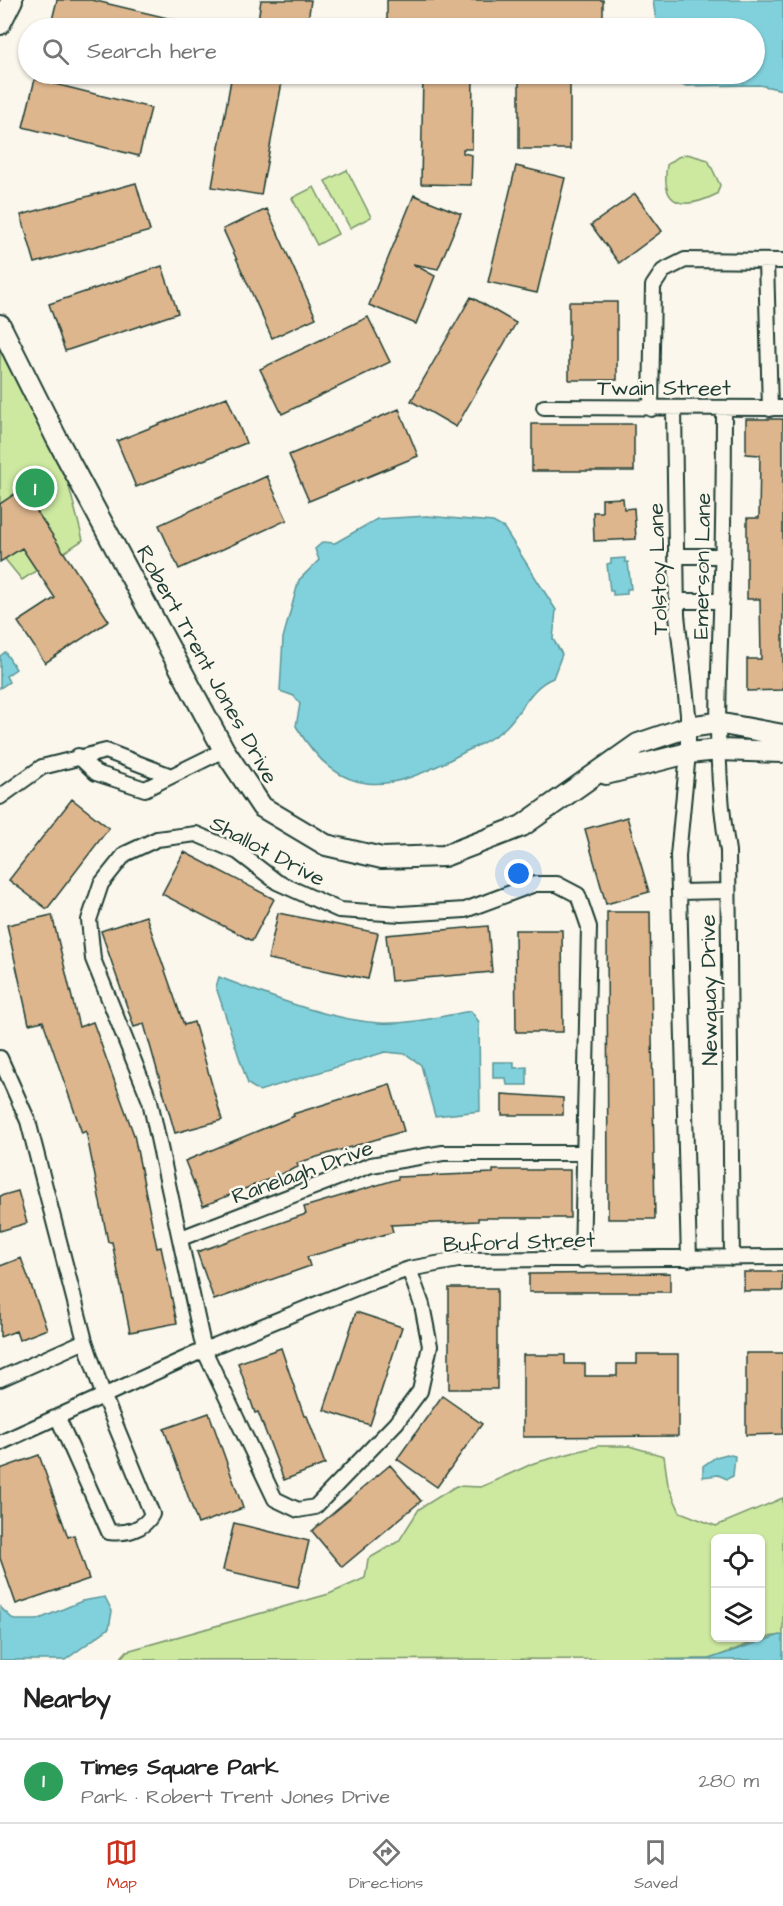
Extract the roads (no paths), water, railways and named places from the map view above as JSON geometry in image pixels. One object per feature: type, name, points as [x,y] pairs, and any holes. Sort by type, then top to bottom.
[{"type":"street","points":[[0,24],[12,0]]},
{"type":"street","points":[[651,409],[653,286],[663,271],[685,260],[783,261]]},
{"type":"street","points":[[766,261],[776,409]]},
{"type":"street","name":"Robert Trent Jones Drive","points":[[0,325],[67,457],[224,750],[262,807],[326,845],[382,858],[444,856],[522,826],[638,744],[688,727],[717,723],[783,735]]},
{"type":"street","name":"Twain Street","points":[[544,407],[776,409]]},
{"type":"street","name":"Tolstoy Lane","points":[[674,409],[676,600],[688,727]]},
{"type":"street","name":"Emerson Lane","points":[[717,723],[723,556],[724,409]]},
{"type":"street","points":[[676,556],[723,556]]},
{"type":"street","points":[[676,600],[722,600]]},
{"type":"street","name":"Newquay Drive","points":[[717,723],[719,804],[728,851],[732,1258]]},
{"type":"street","name":"Newquay Drive","points":[[688,727],[688,753],[678,856],[689,1259]]},
{"type":"street","points":[[78,756],[96,773],[145,789],[224,750]]},
{"type":"street","name":"Robert Trent Jones Drive","points":[[585,780],[637,764],[688,753],[718,750],[783,752]]},
{"type":"street","points":[[0,797],[42,767],[78,756],[105,752],[171,776]]},
{"type":"street","points":[[114,779],[122,758]]},
{"type":"street","name":"Shallot Drive","points":[[409,1269],[422,1305],[430,1346],[420,1391],[396,1423],[315,1507],[298,1510],[275,1499],[204,1350],[150,1101],[93,959],[89,920],[101,884],[125,854],[157,839],[196,834],[238,852],[277,882],[339,910],[401,914],[465,910],[535,884],[557,884],[578,896],[589,927],[582,1260]]},
{"type":"street","points":[[679,892],[728,891]]},
{"type":"street","points":[[0,1058],[28,1120],[85,1341],[104,1397],[152,1514],[147,1523],[123,1533],[109,1532],[58,1418]]},
{"type":"street","name":"Ranelagh Drive","points":[[181,1238],[371,1165],[443,1154],[584,1153]]},
{"type":"street","name":"Buford Street","points":[[0,1443],[204,1350],[409,1269],[458,1260],[783,1257]]},
{"type":"street","points":[[0,1379],[85,1341]]},
{"type":"water","points":[[653,0],[783,0],[783,90],[759,85],[684,86],[680,84],[765,84],[765,18],[656,18]]},
{"type":"water","points":[[427,516],[493,522],[504,528],[556,610],[553,639],[562,654],[553,678],[538,687],[506,727],[490,739],[434,768],[389,783],[368,783],[349,779],[331,768],[313,751],[296,726],[300,704],[294,696],[280,691],[283,638],[299,580],[319,560],[315,549],[323,542],[335,543],[377,519]]},
{"type":"water","points":[[625,558],[625,562],[628,562],[631,589],[627,589],[627,594],[613,595],[613,591],[610,591],[607,564],[611,563],[611,559]]},
{"type":"water","points":[[5,652],[16,669],[6,676],[9,682],[0,688],[0,656]]},
{"type":"water","points":[[219,977],[298,1006],[359,1021],[402,1023],[471,1011],[479,1022],[480,1111],[435,1116],[421,1065],[406,1054],[385,1052],[259,1091],[248,1084],[216,987]]},
{"type":"water","points":[[493,1062],[514,1062],[514,1068],[527,1067],[527,1085],[507,1085],[506,1078],[493,1078]]},
{"type":"water","points":[[727,1454],[735,1456],[733,1476],[727,1479],[718,1475],[703,1477],[703,1466],[716,1457]]},
{"type":"water","points":[[105,1597],[112,1611],[109,1628],[65,1660],[0,1660],[0,1607],[14,1620],[37,1620],[82,1601]]},
{"type":"water","points":[[783,1636],[783,1660],[663,1660],[709,1659],[765,1642],[765,1640]]},
{"type":"place","name":"Times Square Park","points":[[35,488]]}]
